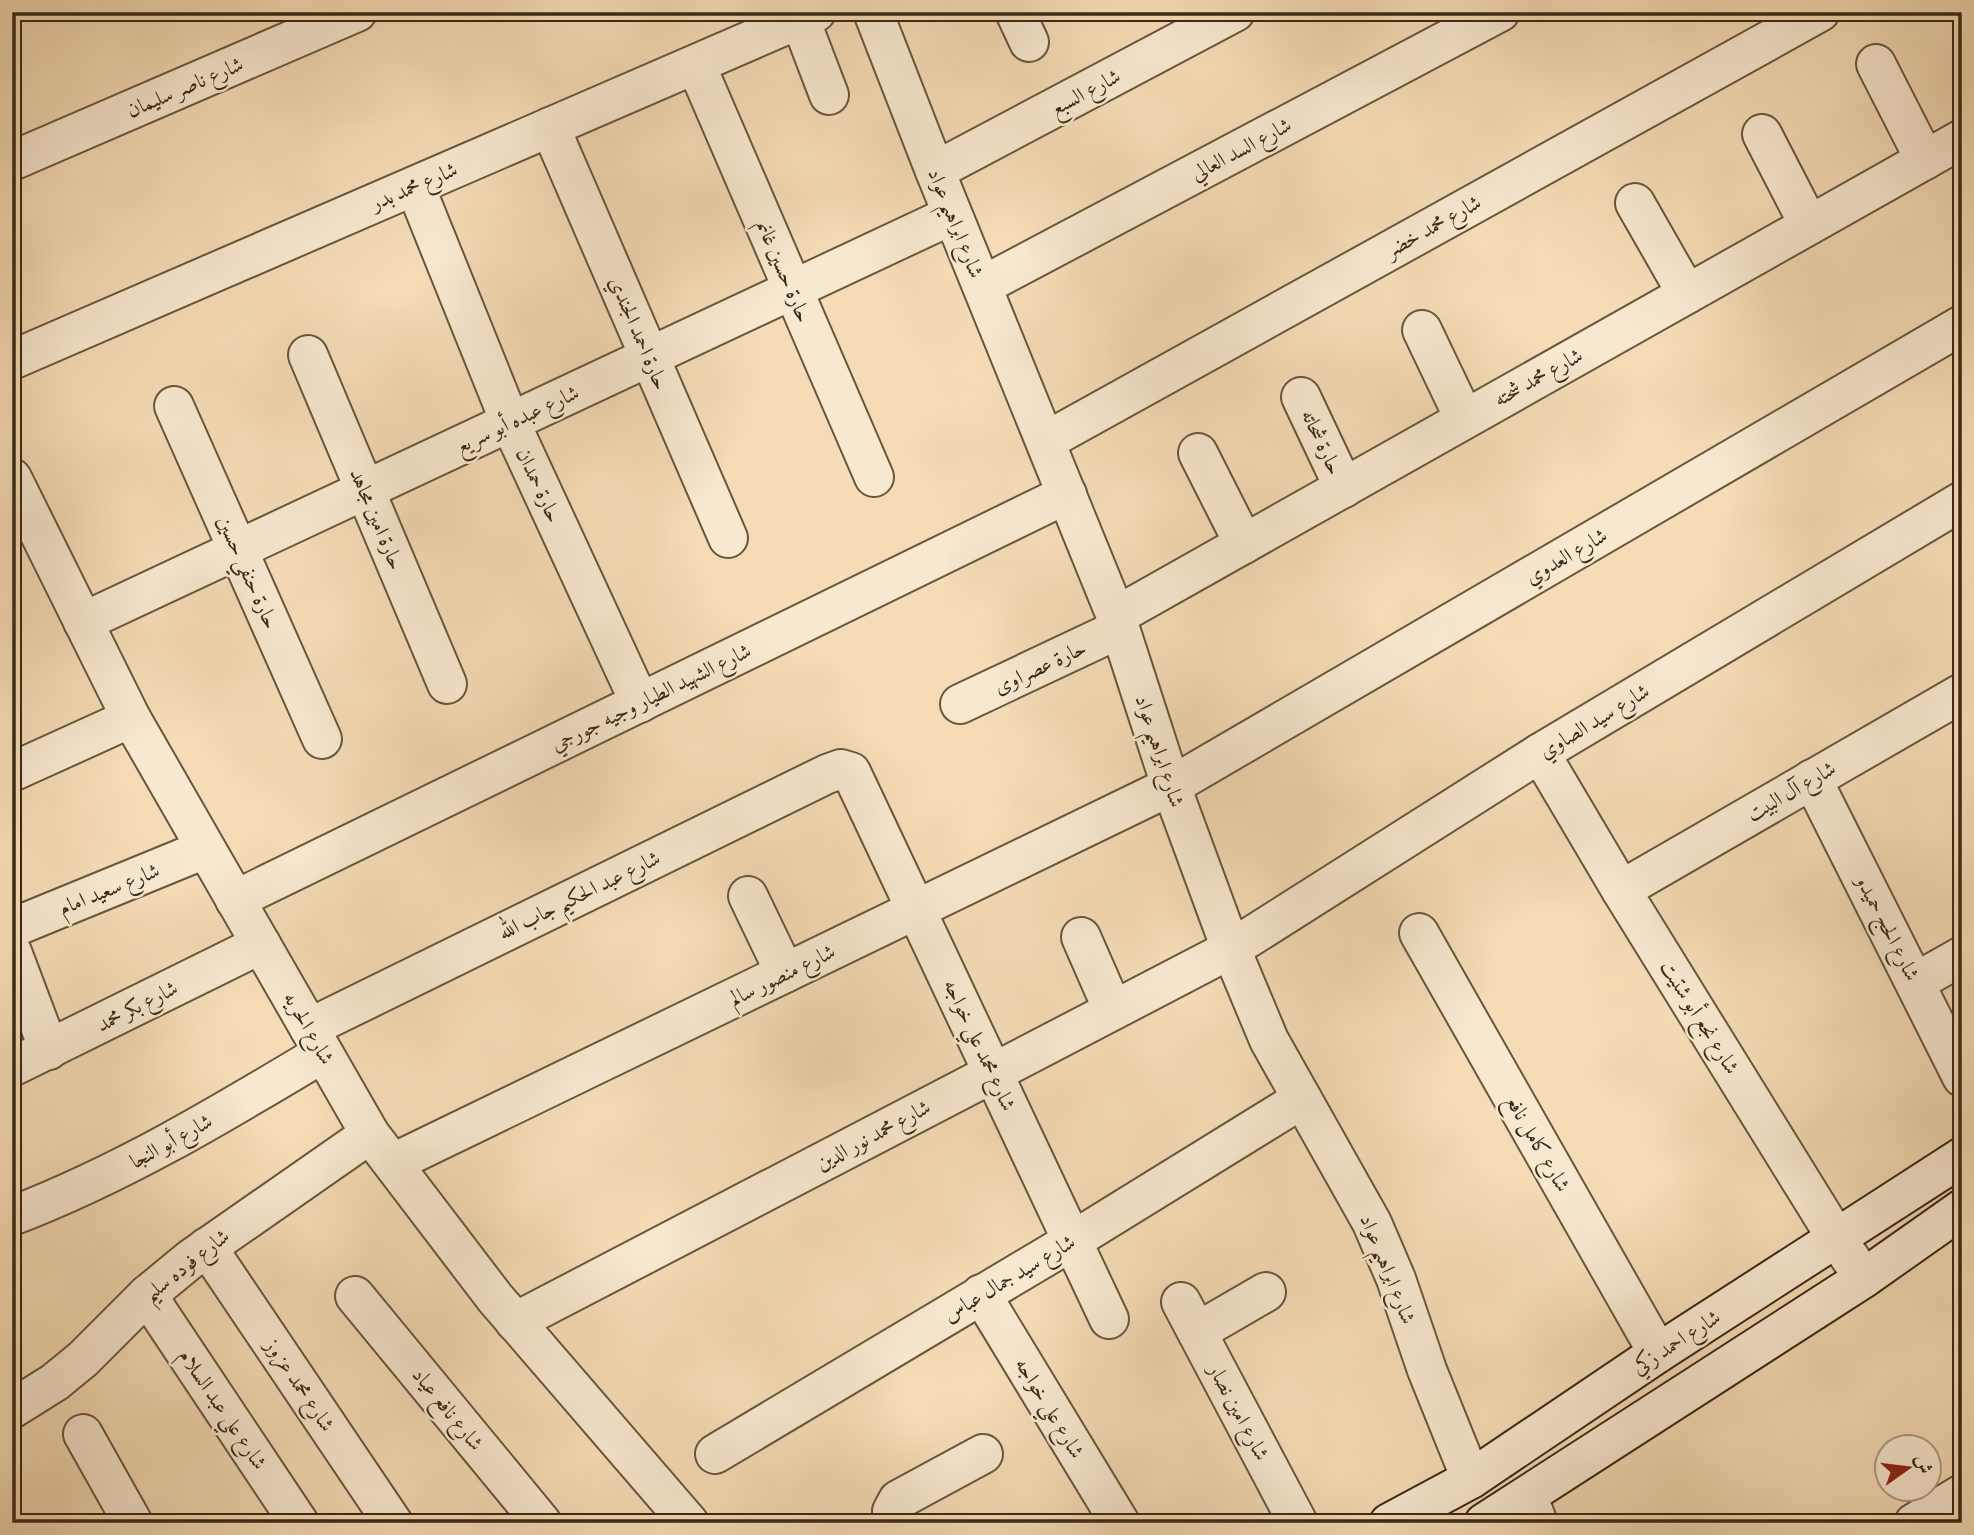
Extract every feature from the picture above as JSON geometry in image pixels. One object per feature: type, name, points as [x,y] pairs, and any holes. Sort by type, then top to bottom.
[{"type":"street","name":"شارع ناصر سليمان","points":[[12,161],[357,12]]},
{"type":"street","name":"شارع السبع","points":[[934,171],[1235,12]]},
{"type":"street","name":"شارع السد العالي","points":[[982,286],[1500,12]]},
{"type":"street","name":"شارع محمد خضر","points":[[1046,441],[1820,12]]},
{"type":"street","name":"شارع محمد بدر","points":[[12,360],[808,16]]},
{"type":"street","points":[[808,16],[829,95]]},
{"type":"street","name":"شارع ابراهيم عواد","points":[[885,17],[934,171],[1118,622],[1171,786],[1231,949],[1269,1040],[1386,1252],[1427,1370],[1471,1479]]},
{"type":"street","points":[[1876,64],[1925,160]]},
{"type":"street","name":"حارة حسين غانم","points":[[696,65],[874,477]]},
{"type":"street","name":"حارة احمد الجندي","points":[[550,127],[728,538]]},
{"type":"street","points":[[1762,134],[1809,225]]},
{"type":"street","name":"شارع محمد شحته","points":[[1118,622],[1244,544],[1464,418],[1962,139]]},
{"type":"street","name":"حارة حمدان","points":[[415,186],[510,422],[640,703]]},
{"type":"street","points":[[1635,203],[1687,294]]},
{"type":"street","name":"شارع عبده أبو سريع","points":[[82,622],[953,215]]},
{"type":"street","name":"شارع العدوي","points":[[1171,786],[1962,325]]},
{"type":"street","points":[[1422,330],[1464,418]]},
{"type":"street","name":"حارة امين مجاهد","points":[[308,355],[446,684]]},
{"type":"street","name":"حارة شحاته","points":[[1301,397],[1344,488]]},
{"type":"street","name":"حارة حنفي حسين","points":[[174,406],[322,738]]},
{"type":"street","points":[[1198,453],[1244,544]]},
{"type":"street","name":"شارع الحريه","points":[[12,478],[131,718],[316,1040],[382,1149],[515,1322],[689,1523]]},
{"type":"street","name":"شارع الشهيد الطيار وجيه جورجي","points":[[235,900],[1068,494]]},
{"type":"street","name":"شارع سيد الصاوي","points":[[1231,949],[1540,753],[1962,501]]},
{"type":"street","name":"حارة عصراوى","points":[[960,704],[1118,622]]},
{"type":"street","name":"شارع آل البيت","points":[[1620,890],[1962,693]]},
{"type":"street","points":[[12,772],[131,718]]},
{"type":"street","name":"شارع نجع أبو شتيت","points":[[1540,753],[1620,890],[1864,1279]]},
{"type":"street","name":"شارع عبد الحكيم جاب الله","points":[[316,1040],[827,774],[841,769],[851,772]]},
{"type":"street","name":"شارع محمد علي خواجه","points":[[851,772],[1109,1319]]},
{"type":"street","name":"شارع الحج حميدو","points":[[1812,779],[1962,1077]]},
{"type":"street","name":"شارع منصور سالم","points":[[382,1149],[785,973],[1171,786]]},
{"type":"street","name":"شارع سعيد امام","points":[[12,929],[205,849]]},
{"type":"street","points":[[748,896],[785,973]]},
{"type":"street","name":"شارع كامل نافع","points":[[1419,933],[1658,1353]]},
{"type":"street","points":[[1081,937],[1113,1010]]},
{"type":"street","name":"شارع بكر محمد","points":[[12,1067],[261,944]]},
{"type":"street","name":"شارع محمد نور الدين","points":[[515,1322],[1231,949]]},
{"type":"street","points":[[12,952],[49,1050]]},
{"type":"street","points":[[1916,982],[1962,956]]},
{"type":"street","name":"شارع أبو النجا","points":[[12,1216],[122,1168],[225,1111],[316,1040]]},
{"type":"street","name":"شارع سيد جمال عباس","points":[[715,1454],[1072,1241],[1302,1099]]},
{"type":"street","name":"شارع فوده سليم","points":[[12,1409],[55,1382],[83,1359],[147,1294],[207,1247],[382,1149]]},
{"type":"street","name":"شارع احمد زكي","points":[[1389,1523],[1471,1479],[1658,1353],[1962,1157]]},
{"type":"street","points":[[1485,1523],[1533,1510],[1962,1209]]},
{"type":"street","name":"شارع محمد عزوز","points":[[207,1247],[393,1523]]},
{"type":"street","name":"شارع امين نصار","points":[[1266,1292],[1189,1317],[1298,1523]]},
{"type":"street","name":"شارع علي عبد السلام","points":[[147,1294],[299,1523]]},
{"type":"street","name":"شارع علي خواجه","points":[[981,1294],[1120,1523]]},
{"type":"street","name":"شارع نافع عياد","points":[[355,1296],[541,1523]]},
{"type":"street","points":[[83,1434],[133,1523]]},
{"type":"street","points":[[895,1523],[892,1511],[898,1500],[983,1454]]},
{"type":"street","points":[[1914,1523],[1962,1494]]}]
